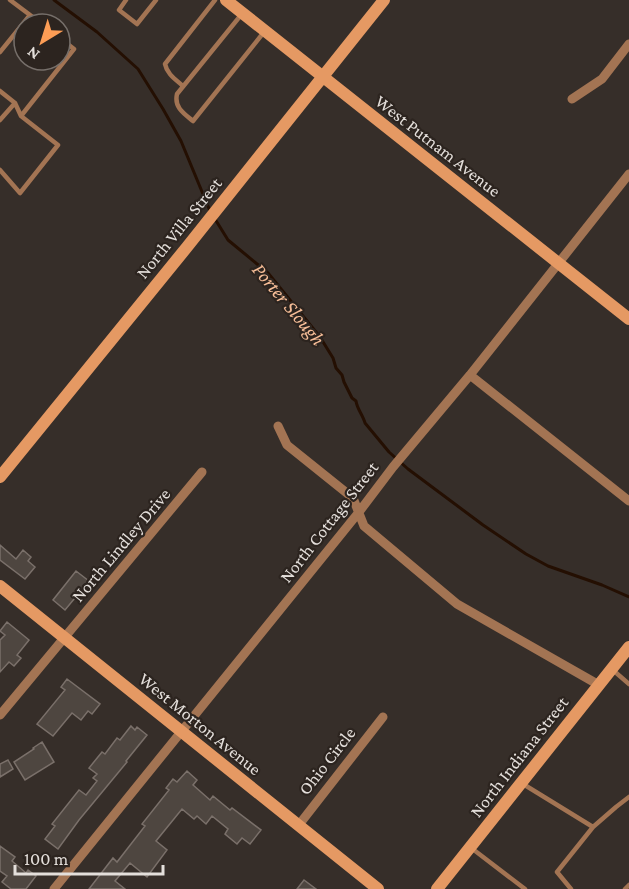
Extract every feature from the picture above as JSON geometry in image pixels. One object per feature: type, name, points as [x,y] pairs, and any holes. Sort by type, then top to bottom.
[{"type":"street","name":"West Putnam Avenue","points":[[226,0],[629,319]]},
{"type":"street","name":"North Villa Street","points":[[0,477],[219,208],[384,0]]},
{"type":"street","points":[[572,99],[602,79],[629,44]]},
{"type":"street","name":"North Cottage Street","points":[[54,889],[393,467],[470,375],[629,174]]},
{"type":"street","points":[[470,375],[629,501]]},
{"type":"street","points":[[278,426],[287,445],[353,498],[364,526],[457,604],[599,685]]},
{"type":"street","name":"North Lindley Drive","points":[[0,715],[202,472]]},
{"type":"street","name":"West Morton Avenue","points":[[0,586],[378,889]]},
{"type":"street","name":"North Indiana Street","points":[[437,889],[629,647]]},
{"type":"street","name":"Ohio Circle","points":[[298,826],[383,717]]},
{"type":"lane","points":[[10,0],[26,12]]},
{"type":"lane","points":[[126,0],[119,10],[137,24],[156,0]]},
{"type":"lane","points":[[183,86],[171,76],[165,63],[215,0]]},
{"type":"lane","points":[[242,13],[176,97],[181,111],[193,121],[265,31]]},
{"type":"lane","points":[[0,52],[12,37]]},
{"type":"lane","points":[[21,116],[56,72]]},
{"type":"lane","points":[[0,170],[21,193],[58,145],[21,116],[15,103],[1,92]]},
{"type":"lane","points":[[0,120],[15,103]]},
{"type":"lane","points":[[611,669],[629,684]]},
{"type":"lane","points":[[521,783],[593,828]]},
{"type":"lane","points":[[572,889],[557,872],[593,828],[616,807],[628,801]]},
{"type":"lane","points":[[470,847],[525,889]]},
{"type":"lane","points":[[626,889],[629,885]]},
{"type":"building","points":[[0,545],[16,559],[23,550],[31,557],[28,561],[35,567],[25,579],[0,560]]},
{"type":"building","points":[[76,571],[89,581],[65,610],[53,600]]},
{"type":"building","points":[[7,622],[29,640],[17,655],[21,658],[14,666],[9,662],[0,672],[0,640],[5,635],[0,631]]},
{"type":"building","points":[[67,679],[100,704],[92,714],[88,711],[81,720],[72,713],[53,736],[37,724],[65,690],[61,687]]},
{"type":"building","points":[[131,726],[135,730],[137,727],[147,735],[58,849],[45,839],[55,826],[52,824],[79,790],[86,795],[97,781],[93,778],[97,774],[89,768],[102,752],[105,754],[117,738],[120,740]]},
{"type":"building","points":[[42,742],[54,762],[25,780],[14,762]]},
{"type":"building","points":[[8,760],[13,769],[0,777],[0,764]]},
{"type":"building","points":[[187,771],[197,780],[193,785],[210,800],[213,796],[261,830],[250,844],[242,838],[237,844],[225,834],[228,829],[212,816],[206,824],[197,816],[194,819],[182,809],[156,841],[167,850],[147,877],[130,863],[115,881],[125,889],[89,889],[113,858],[117,862],[145,826],[142,824],[169,790],[166,788],[173,779],[177,782]]},
{"type":"building","points":[[0,846],[15,857],[12,861],[26,873],[28,870],[36,876],[26,889],[11,889],[2,882],[7,876],[0,871]]},
{"type":"building","points":[[304,880],[316,889],[297,889]]},
{"type":"waterway","name":"Porter Slough","points":[[54,0],[97,32],[138,69],[181,141],[210,211]]},
{"type":"waterway","name":"Porter Slough","points":[[215,219],[228,240],[268,273],[320,337],[342,375],[352,398],[356,401],[365,423],[389,452],[483,525],[526,554],[548,566],[629,597]]}]
